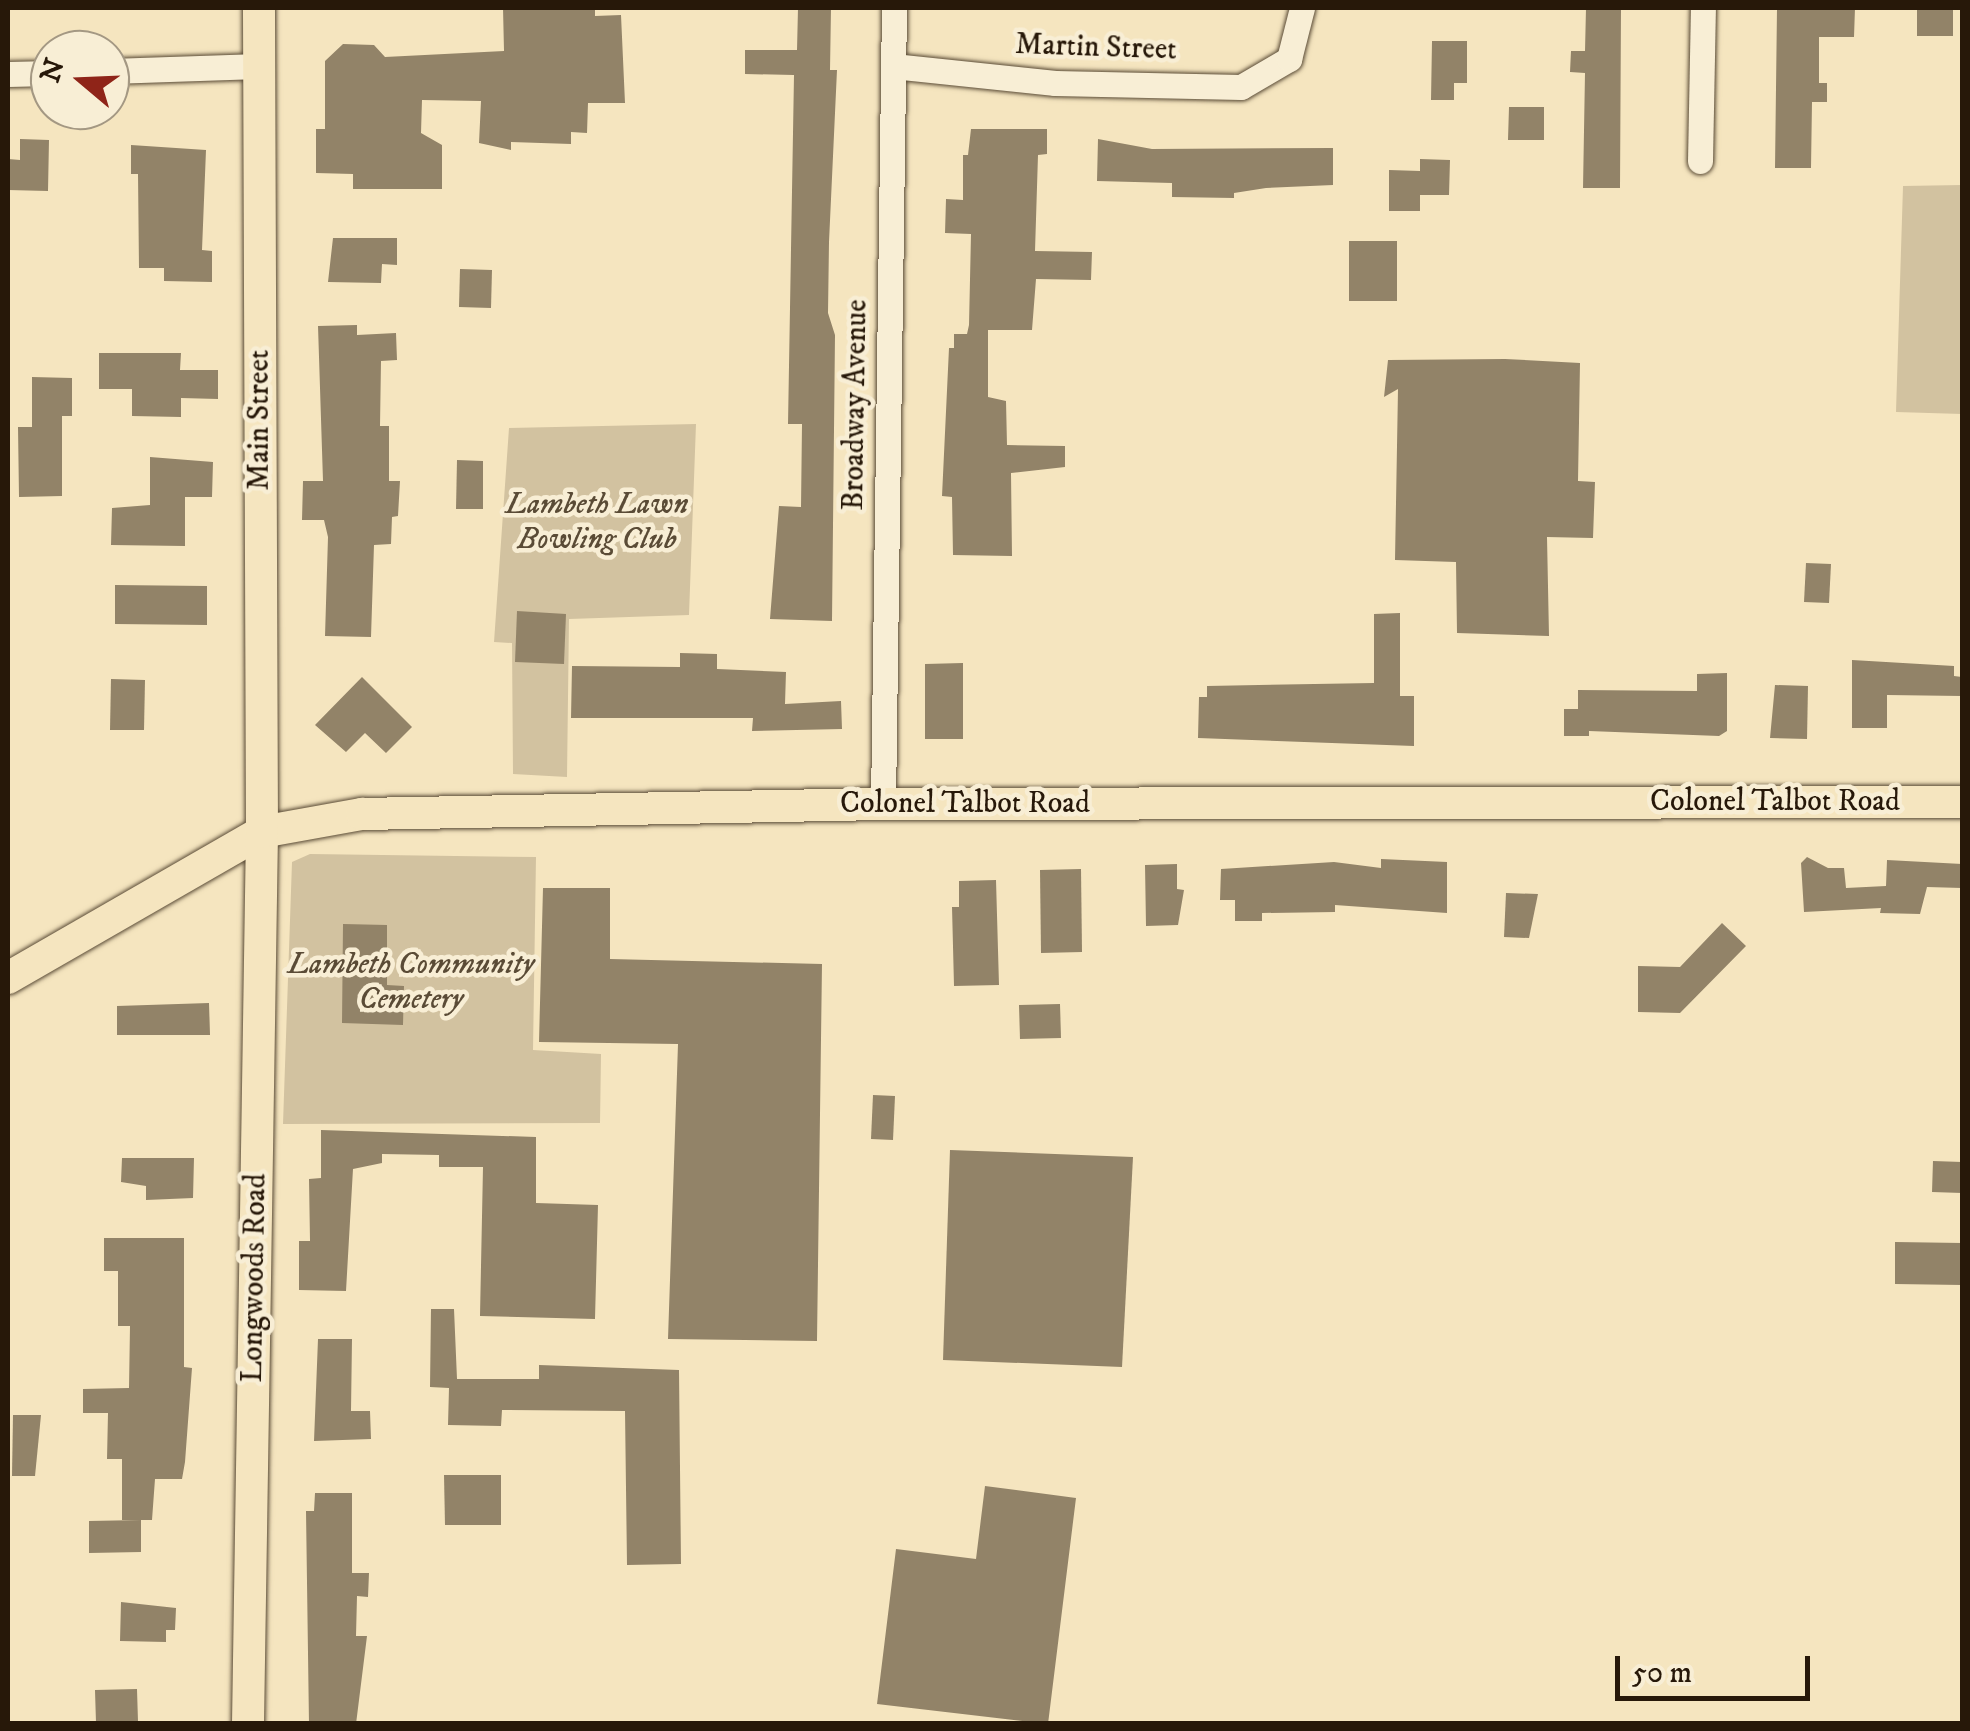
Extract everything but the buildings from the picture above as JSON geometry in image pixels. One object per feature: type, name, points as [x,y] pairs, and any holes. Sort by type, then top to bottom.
[{"type":"main road","name":"Main Street","points":[[259,8],[262,832]]},
{"type":"main road","name":"Colonel Talbot Road","points":[[8,978],[262,832],[362,814],[882,804],[1962,802]]},
{"type":"main road","name":"Longwoods Road","points":[[248,1724],[262,832]]},
{"type":"street","name":"Broadway Avenue","points":[[882,804],[894,8]]},
{"type":"street","name":"Martin Street","points":[[893,66],[1055,83],[1241,86],[1289,59],[1302,8]]},
{"type":"street","points":[[1700,161],[1703,8]]},
{"type":"street","points":[[130,70],[259,66]]},
{"type":"green space","points":[[1962,185],[1962,414],[1896,412],[1903,186]]},
{"type":"green space","name":"Lambeth Lawn Bowling Club","points":[[696,424],[689,615],[569,619],[567,777],[513,774],[512,643],[494,642],[509,428]]},
{"type":"green space","name":"Lambeth Community Cemetery","points":[[310,854],[536,857],[533,1050],[601,1054],[600,1123],[283,1124],[292,862]]}]
